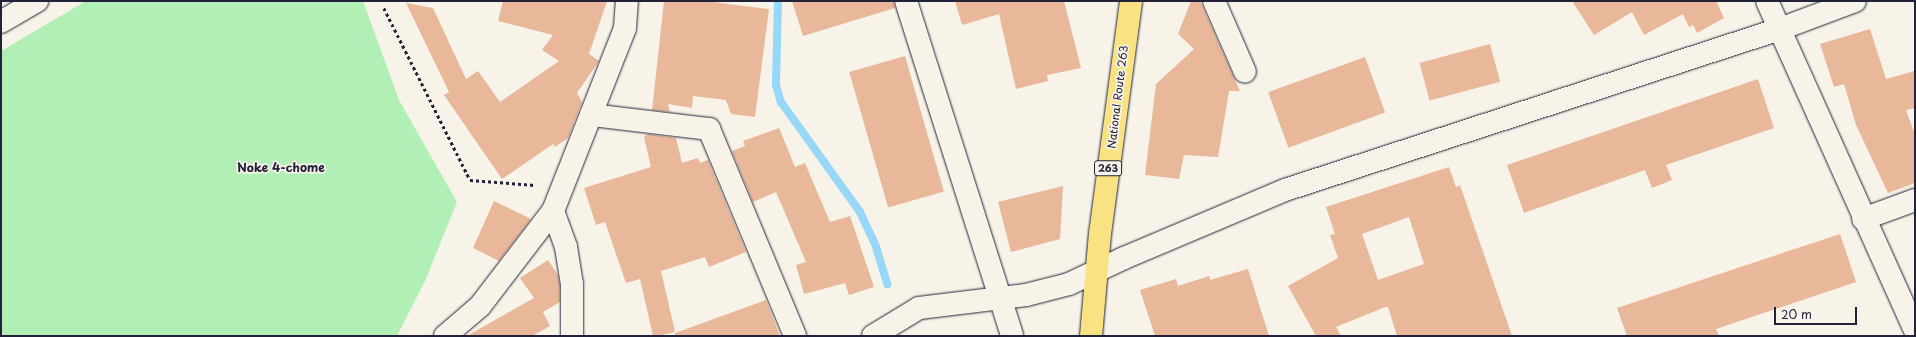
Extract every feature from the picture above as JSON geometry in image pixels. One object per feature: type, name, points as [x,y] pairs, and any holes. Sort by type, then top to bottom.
[{"type":"highway","name":"National Route 263","points":[[1091,336],[1096,272],[1131,1]]},
{"type":"street","points":[[1,22],[37,1]]},
{"type":"street","points":[[445,336],[480,306],[552,211],[563,188],[625,28],[627,1]]},
{"type":"street","points":[[906,1],[1012,336]]},
{"type":"street","points":[[1214,1],[1245,72]]},
{"type":"street","points":[[1767,1],[1863,219],[1915,331]]},
{"type":"street","points":[[873,336],[919,308],[1000,296],[1026,295],[1069,284],[1284,190],[1780,29],[1855,1]]},
{"type":"street","points":[[591,115],[709,129],[795,336]]},
{"type":"street","points":[[1863,219],[1915,200]]},
{"type":"street","points":[[552,211],[566,247],[572,284],[572,336]]},
{"type":"path","points":[[384,8],[470,180],[563,188]]},
{"type":"green space","points":[[86,1],[363,1],[399,100],[457,202],[425,281],[397,336],[1,336],[1,51]]},
{"type":"building","points":[[503,1],[607,1],[589,54],[599,61],[577,93],[582,102],[568,138],[555,147],[553,144],[502,179],[444,95],[449,92],[406,3],[433,8],[466,79],[478,71],[500,102],[559,61],[542,50],[553,35],[498,21]]},
{"type":"building","points":[[664,1],[705,1],[769,9],[755,117],[731,114],[726,100],[693,96],[692,108],[668,104],[670,112],[652,110]]},
{"type":"building","points":[[792,1],[894,1],[895,8],[803,36]]},
{"type":"building","points":[[955,1],[1064,1],[1081,68],[1047,75],[1048,81],[1016,89],[999,14],[962,25]]},
{"type":"building","points":[[1191,1],[1200,1],[1240,91],[1229,91],[1218,157],[1184,155],[1179,179],[1145,175],[1156,84],[1194,49],[1178,34]]},
{"type":"building","points":[[1572,1],[1716,1],[1724,18],[1697,33],[1693,25],[1689,27],[1683,14],[1644,35],[1632,12],[1594,35]]},
{"type":"building","points":[[1870,29],[1886,79],[1915,71],[1915,108],[1906,110],[1915,135],[1915,183],[1888,193],[1856,125],[1844,84],[1834,87],[1820,44]]},
{"type":"building","points":[[1490,44],[1500,82],[1430,101],[1419,63]]},
{"type":"building","points":[[905,56],[944,192],[888,208],[849,72]]},
{"type":"building","points":[[1365,57],[1385,112],[1288,148],[1268,92]]},
{"type":"building","points":[[1758,79],[1774,128],[1666,165],[1672,180],[1652,188],[1645,170],[1524,213],[1507,165]]},
{"type":"building","points":[[779,128],[795,167],[805,163],[830,222],[850,216],[874,287],[849,295],[845,283],[804,294],[796,265],[806,262],[776,192],[753,202],[732,151],[745,146],[743,141]]},
{"type":"building","points":[[648,134],[676,138],[682,163],[698,158],[700,163],[708,160],[746,252],[709,267],[705,257],[661,271],[675,332],[657,336],[653,336],[640,279],[626,283],[605,222],[596,225],[584,188],[651,167],[644,137]]},
{"type":"building","points":[[1449,167],[1456,187],[1460,185],[1512,336],[1397,336],[1388,307],[1385,307],[1336,327],[1341,336],[1316,336],[1288,286],[1338,258],[1330,235],[1335,234],[1326,207]],"holes":[[[1409,217],[1424,264],[1378,280],[1362,234]]]},
{"type":"building","points":[[1063,186],[1060,239],[1011,252],[998,202]]},
{"type":"building","points":[[494,201],[531,219],[499,261],[473,248]]},
{"type":"building","points":[[1840,234],[1856,282],[1716,329],[1719,336],[1627,336],[1617,308]]},
{"type":"building","points":[[548,260],[558,275],[560,285],[560,302],[543,312],[550,326],[532,336],[467,336],[534,298],[520,278]]},
{"type":"building","points":[[1248,269],[1269,336],[1155,336],[1140,290],[1176,279],[1178,286],[1209,276],[1210,280]]},
{"type":"building","points":[[766,300],[780,336],[675,336],[675,333]]},
{"type":"waterway","points":[[778,1],[776,85],[781,102],[860,212],[876,247],[887,284]]},
{"type":"district","name":"Noke 4-chome","points":[[281,168]]}]
